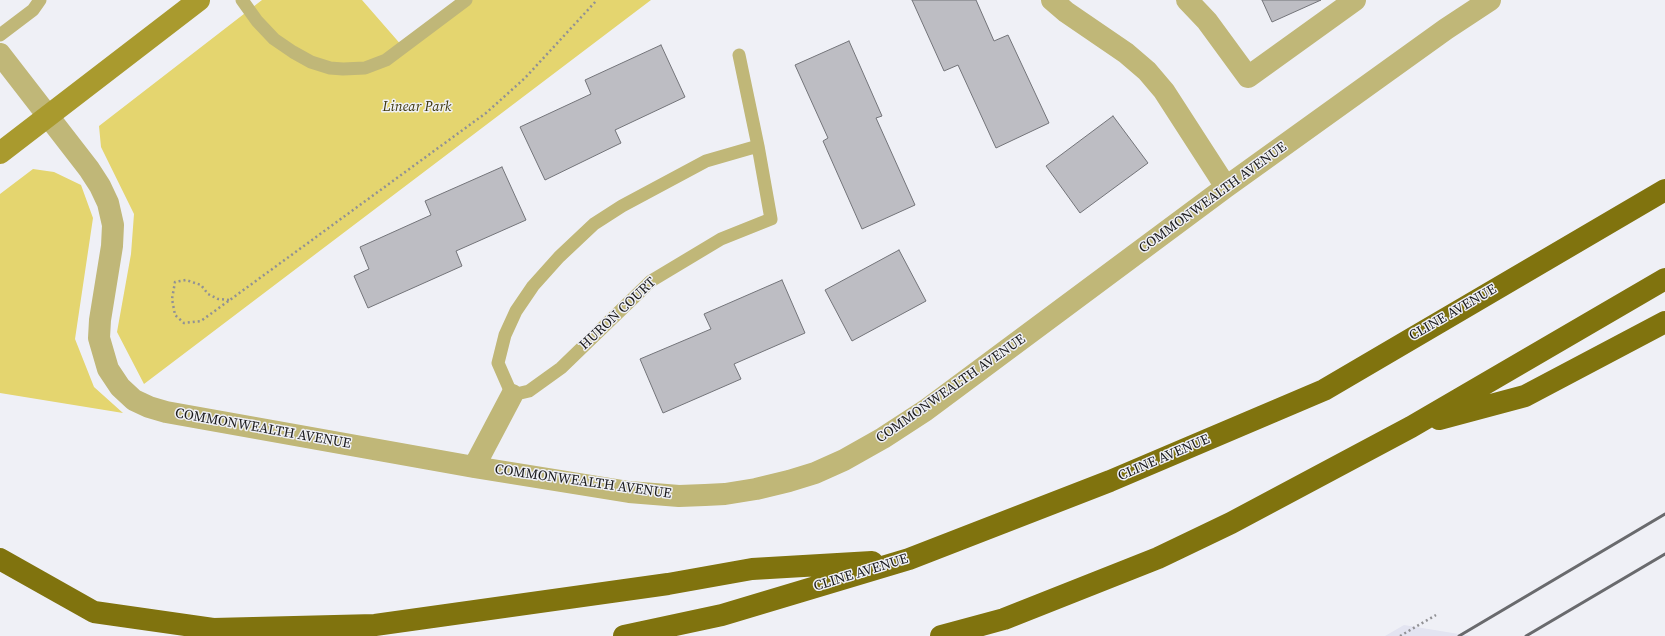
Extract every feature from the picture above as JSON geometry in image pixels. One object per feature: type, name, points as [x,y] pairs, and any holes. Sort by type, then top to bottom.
[{"type":"highway","points":[[1576,241],[1665,178]]},
{"type":"highway","name":"CLINE AVENUE","points":[[624,636],[722,615],[909,560],[1110,481],[1324,390],[1665,190]]},
{"type":"highway","points":[[941,636],[1004,619],[1158,558],[1298,488],[1411,427],[1665,279]]},
{"type":"highway","points":[[1411,427],[1525,396],[1665,322]]},
{"type":"highway","points":[[0,559],[94,612],[213,629],[375,625],[668,584],[752,569],[909,560]]},
{"type":"main road","points":[[0,153],[198,0]]},
{"type":"street","points":[[1052,0],[1066,12],[1126,53],[1147,71],[1164,91],[1226,187]]},
{"type":"street","points":[[1187,0],[1207,21],[1248,77],[1355,0]]},
{"type":"street","name":"COMMONWEALTH AVENUE","points":[[0,54],[89,169],[100,186],[108,204],[113,225],[112,246],[100,320],[99,338],[108,369],[120,387],[134,400],[149,407],[166,412],[474,467],[629,492],[679,496],[725,494],[789,481],[815,473],[844,460],[863,449],[926,410],[1226,187],[1446,29],[1490,0]]},
{"type":"street","points":[[474,467],[512,395]]},
{"type":"lane","points":[[0,35],[33,10],[40,0]]},
{"type":"lane","points":[[242,0],[257,21],[274,39],[293,52],[311,62],[330,68],[343,69],[365,68],[386,60],[466,0]]},
{"type":"lane","name":"HURON COURT","points":[[512,395],[529,391],[561,368],[651,281],[721,239],[771,219],[758,146],[739,55]]},
{"type":"lane","points":[[512,395],[498,363],[505,335],[516,311],[533,286],[559,257],[594,224],[622,206],[706,161],[758,146]]},
{"type":"path","points":[[229,300],[218,299],[208,294],[201,285],[186,280],[175,282],[172,299],[174,315],[184,323],[201,321],[486,113],[525,78],[597,0]]},
{"type":"path","points":[[1400,636],[1436,615]]},
{"type":"shaded area","points":[[1404,625],[1471,636],[1385,636]]},
{"type":"green space","name":"Linear Park","points":[[262,0],[362,0],[403,47],[466,0],[651,0],[144,384],[117,332],[131,254],[134,214],[101,147],[99,126]]},
{"type":"green space","points":[[33,169],[54,172],[81,185],[93,218],[75,339],[94,387],[123,413],[0,393],[0,194]]},
{"type":"building","points":[[912,0],[976,0],[994,41],[1008,35],[1049,123],[996,148],[958,65],[944,71]]},
{"type":"building","points":[[1262,0],[1321,0],[1272,22]]},
{"type":"building","points":[[849,41],[882,116],[876,118],[915,205],[862,229],[823,141],[828,138],[795,65]]},
{"type":"building","points":[[661,45],[685,97],[615,130],[621,143],[545,180],[520,127],[591,94],[585,80]]},
{"type":"building","points":[[1113,116],[1148,163],[1080,213],[1046,166]]},
{"type":"building","points":[[502,167],[526,220],[456,251],[462,266],[368,308],[354,276],[369,269],[360,247],[431,215],[425,201]]},
{"type":"building","points":[[899,250],[926,301],[852,341],[825,290]]},
{"type":"building","points":[[782,280],[805,333],[734,364],[741,379],[663,413],[640,359],[711,329],[704,314]]},
{"type":"railway","points":[[1459,636],[1665,514]]},
{"type":"railway","points":[[1526,636],[1665,554]]}]
